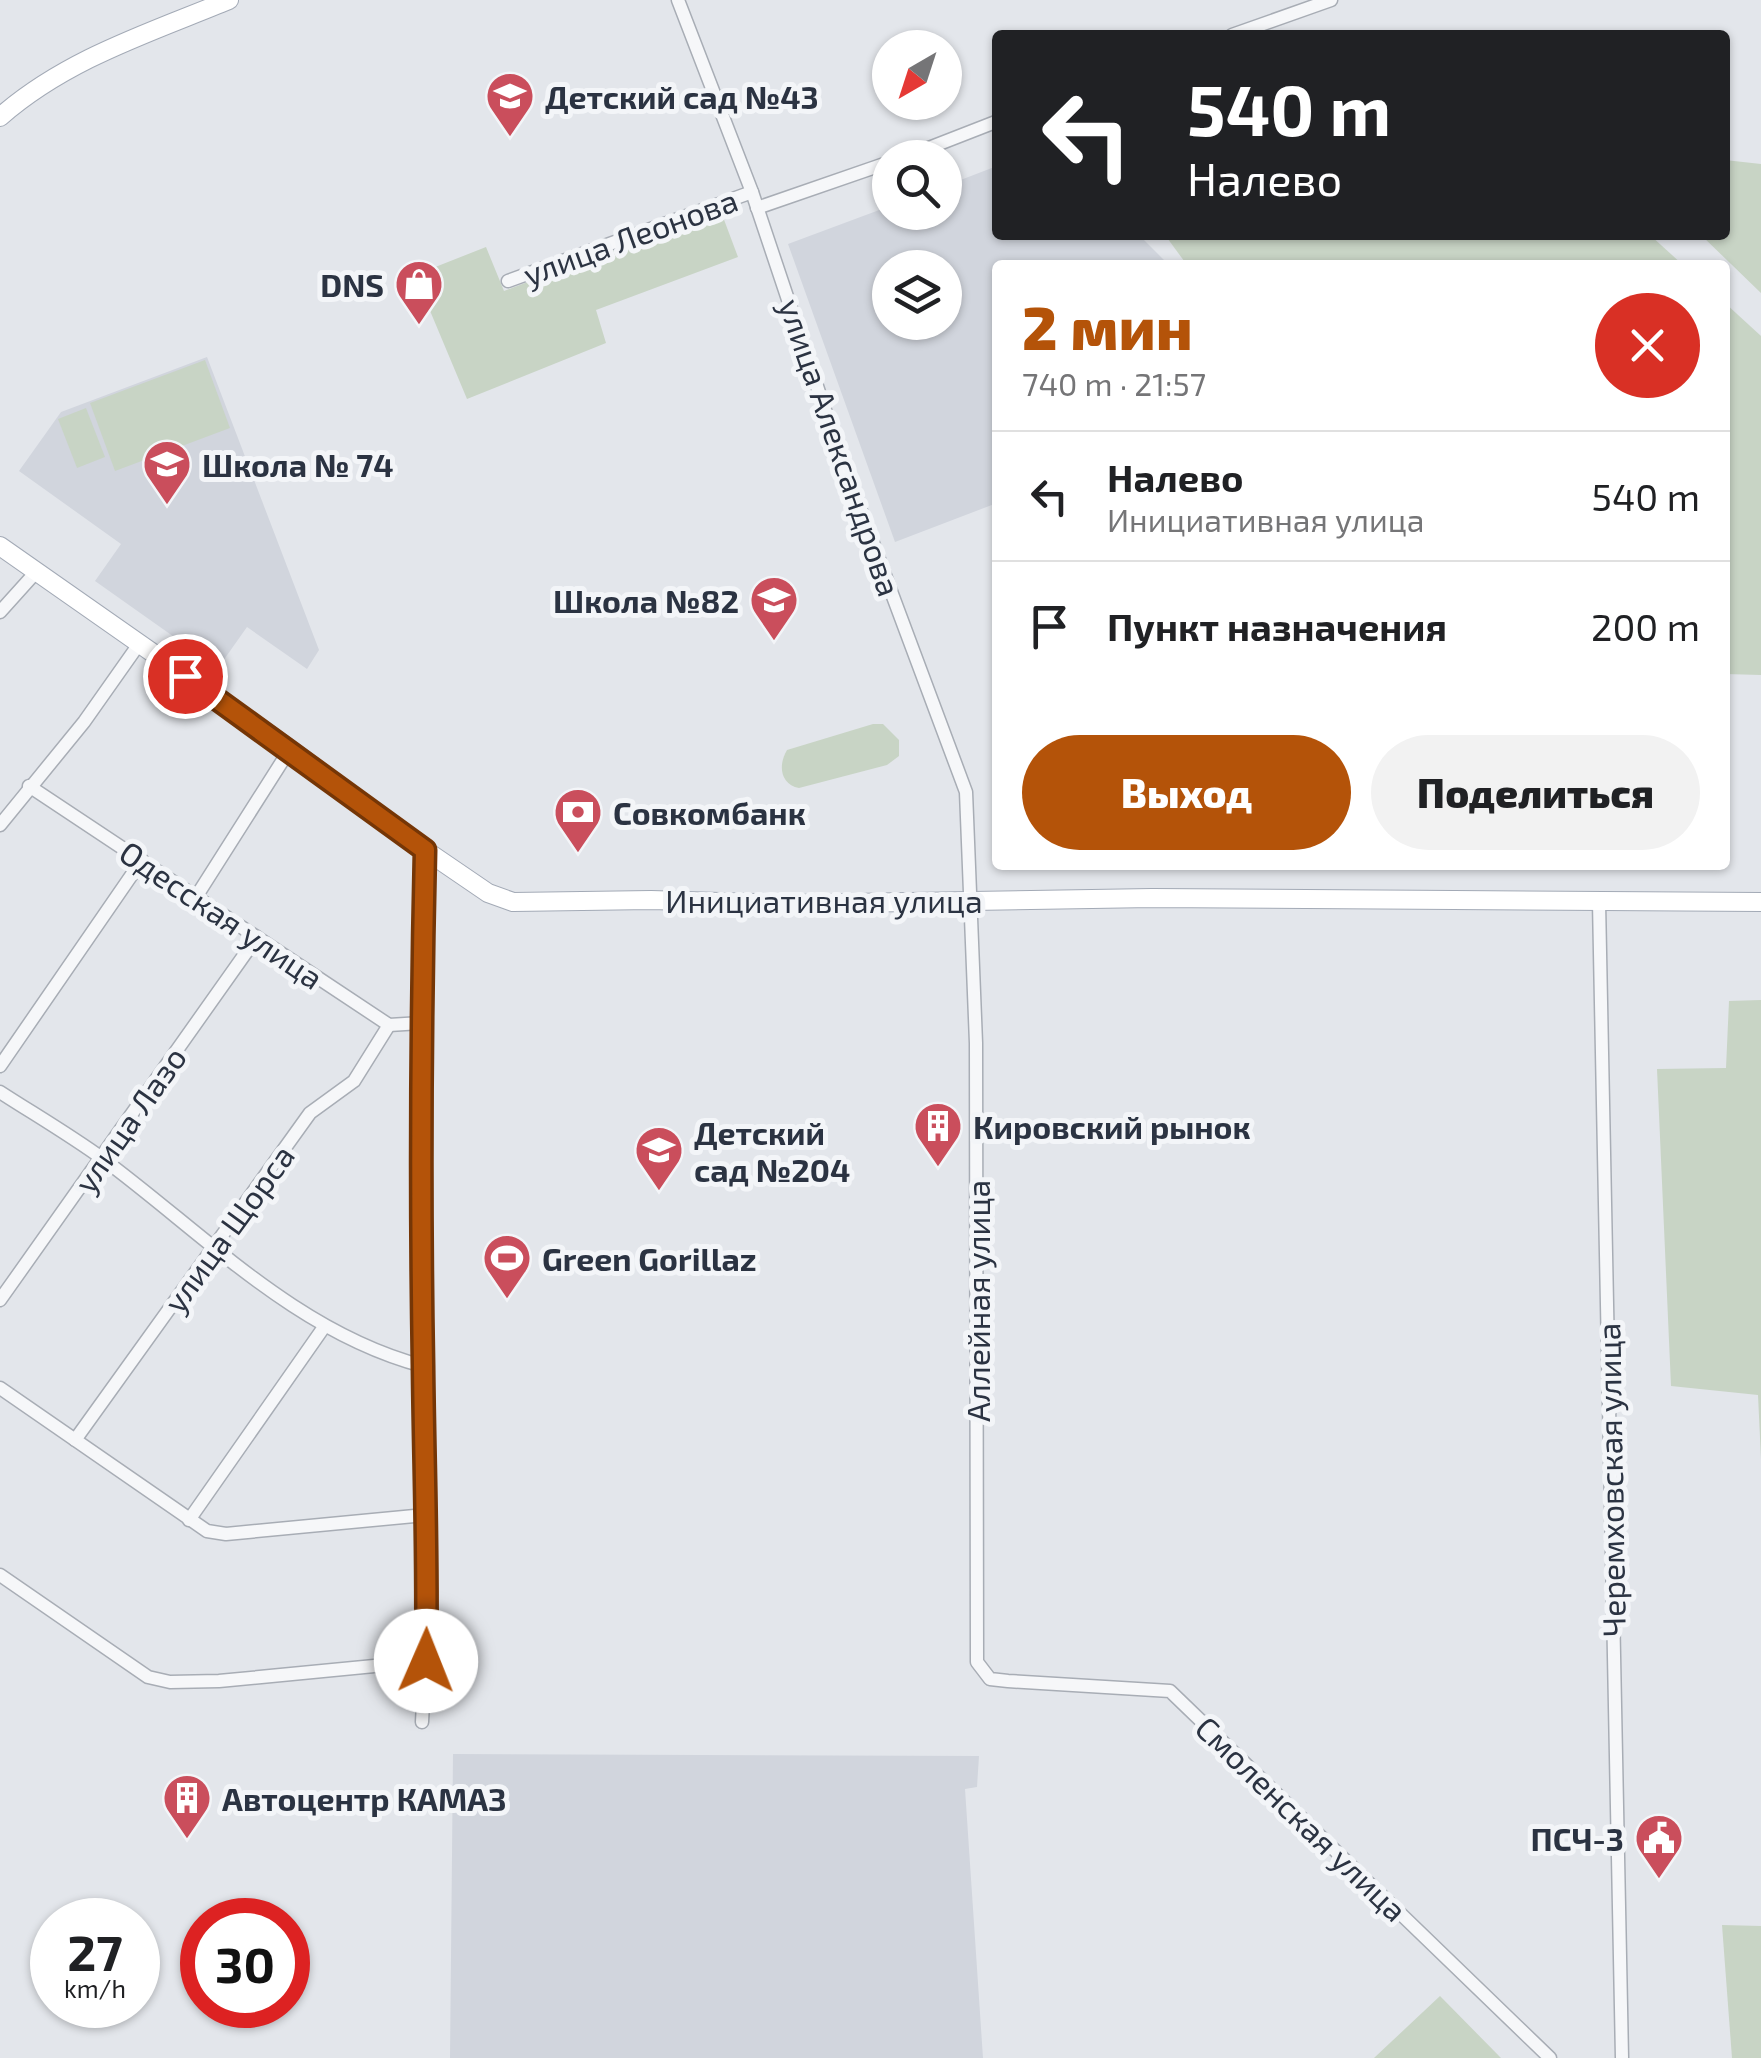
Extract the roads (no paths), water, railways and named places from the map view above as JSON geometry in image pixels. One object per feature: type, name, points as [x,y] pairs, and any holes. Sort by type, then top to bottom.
[{"type":"main road","points":[[0,117],[30,91],[78,62],[229,0]]},
{"type":"main road","name":"Инициативная улица","points":[[0,546],[290,749],[425,850],[488,893],[514,902],[786,904],[1152,898],[1761,902]]},
{"type":"street","name":"улица Александрова","points":[[678,0],[752,192],[839,452],[966,792],[972,901]]},
{"type":"street","points":[[1246,30],[1331,0]]},
{"type":"street","points":[[950,140],[992,124]]},
{"type":"street","name":"улица Леонова","points":[[757,208],[872,168]]},
{"type":"street","name":"улица Леонова","points":[[508,281],[752,192]]},
{"type":"street","points":[[0,612],[36,572]]},
{"type":"street","points":[[0,824],[84,722],[139,644]]},
{"type":"street","points":[[196,896],[290,749]]},
{"type":"street","name":"Одесская улица","points":[[29,786],[388,1025]]},
{"type":"street","points":[[422,1722],[428,1559],[421,1022],[425,850]]},
{"type":"street","points":[[0,1066],[142,860]]},
{"type":"street","name":"Аллейная улица","points":[[972,901],[977,1078],[976,1662],[990,1678],[1008,1681]]},
{"type":"street","name":"Черемховская улица","points":[[1599,902],[1622,2058]]},
{"type":"street","name":"улица Лазо","points":[[0,1300],[257,937]]},
{"type":"street","points":[[388,1025],[421,1022]]},
{"type":"street","name":"улица Щорса","points":[[76,1440],[310,1114],[354,1081],[388,1025]]},
{"type":"street","points":[[0,1092],[102,1158],[214,1248],[324,1327],[392,1358],[423,1366]]},
{"type":"street","points":[[189,1520],[324,1327]]},
{"type":"street","points":[[0,1388],[206,1531],[226,1534],[425,1515]]},
{"type":"street","points":[[0,1575],[148,1677],[170,1682],[219,1682],[426,1661]]},
{"type":"street","name":"Смоленская улица","points":[[1008,1681],[1170,1691],[1550,2058]]},
{"type":"place","name":"Детский сад №43","points":[[510,138]]},
{"type":"place","name":"DNS","points":[[419,326]]},
{"type":"place","name":"Школа № 74","points":[[167,506]]},
{"type":"place","name":"Школа №82","points":[[774,642]]},
{"type":"place","name":"Совкомбанк","points":[[578,854]]},
{"type":"place","name":"Кировский рынок","points":[[938,1168]]},
{"type":"place","name":"Детский сад №204","points":[[659,1192]]},
{"type":"place","name":"Green Gorillaz","points":[[507,1300]]},
{"type":"place","name":"Автоцентр КАМАЗ","points":[[187,1840]]},
{"type":"place","name":"ПСЧ-3","points":[[1659,1880]]}]
